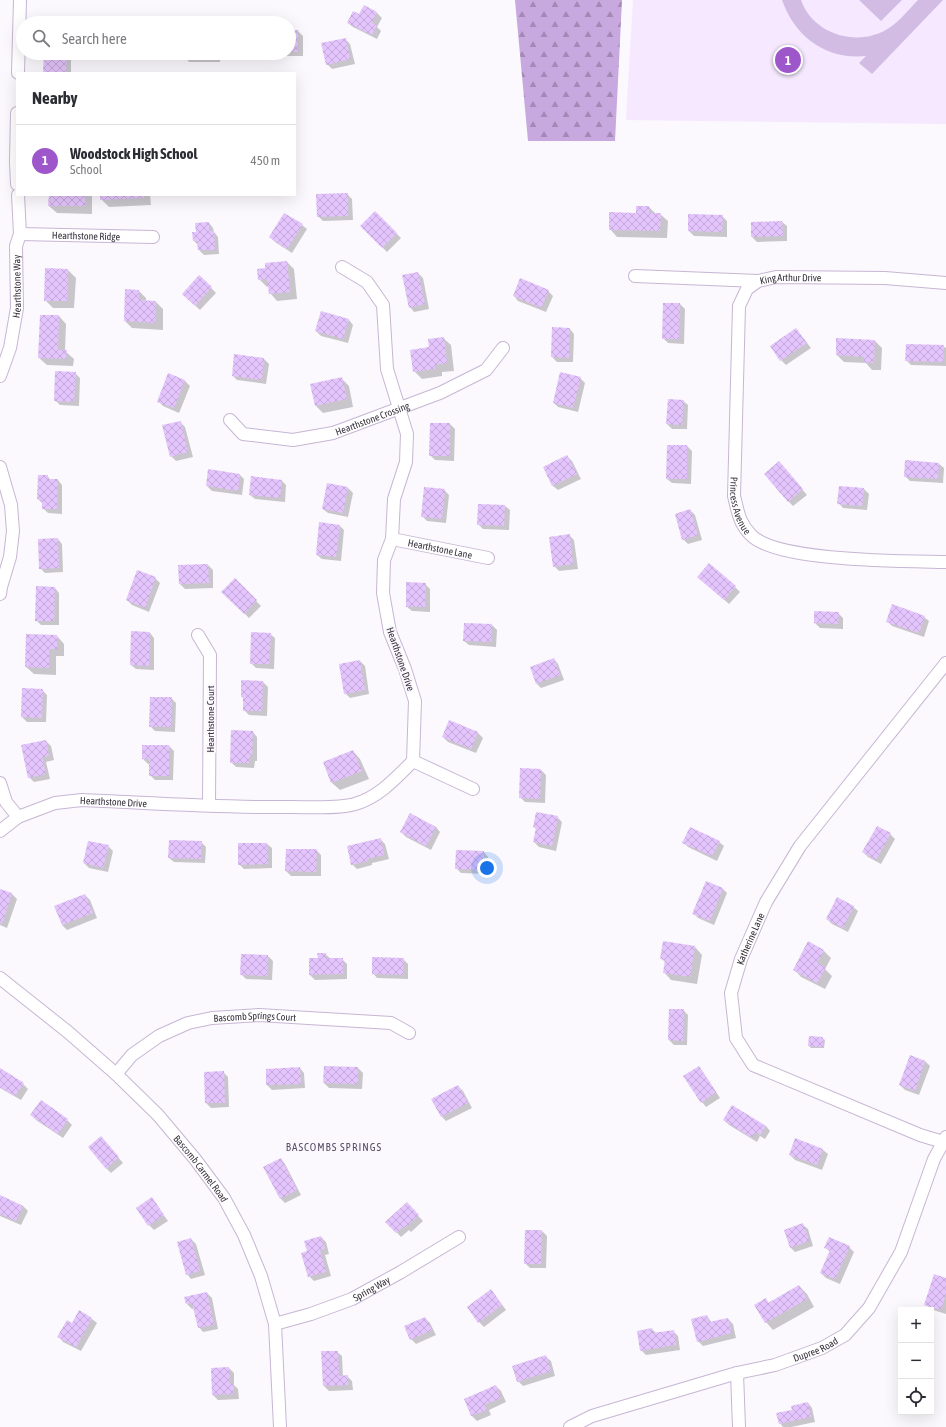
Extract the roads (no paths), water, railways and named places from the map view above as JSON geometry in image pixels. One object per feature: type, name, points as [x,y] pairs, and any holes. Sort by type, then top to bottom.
[{"type":"street","points":[[20,0],[20,16]]},
{"type":"street","points":[[18,60],[18,72]]},
{"type":"street","name":"Hearthstone Way","points":[[0,376],[10,348],[17,308],[16,246],[20,234],[18,196]]},
{"type":"street","name":"Hearthstone Ridge","points":[[20,234],[153,237]]},
{"type":"street","name":"Hearthstone Drive","points":[[0,831],[18,817],[55,803],[82,800],[258,807],[332,806],[354,804],[376,795],[392,782],[413,761],[415,700],[405,669],[390,632],[383,593],[384,560],[392,539],[394,499],[406,462],[407,434],[387,369],[383,305],[367,282],[342,267]]},
{"type":"street","name":"King Arthur Drive","points":[[635,276],[758,281],[776,277],[885,278],[946,282]]},
{"type":"street","name":"Princess Avenue","points":[[758,281],[747,289],[739,306],[734,496],[739,520],[752,536],[773,547],[832,558],[946,562]]},
{"type":"street","name":"Hearthstone Crossing","points":[[230,420],[243,434],[293,440],[332,433],[440,393],[486,370],[503,348]]},
{"type":"street","points":[[0,467],[11,505],[13,531],[10,557],[0,587],[0,594]]},
{"type":"street","name":"Hearthstone Lane","points":[[392,539],[488,558]]},
{"type":"street","name":"Hearthstone Court","points":[[198,635],[210,655],[209,805]]},
{"type":"street","name":"Katherine Lane","points":[[944,1139],[920,1136],[753,1065],[736,1038],[731,993],[741,959],[766,902],[800,846],[946,663]]},
{"type":"street","points":[[413,761],[473,788]]},
{"type":"street","points":[[0,783],[6,802],[18,817]]},
{"type":"street","name":"Bascomb Carmel Road","points":[[0,978],[68,1032],[116,1074],[158,1115],[195,1159],[224,1198],[244,1235],[261,1276],[275,1324],[280,1427]]},
{"type":"street","name":"Bascomb Springs Court","points":[[116,1074],[132,1055],[159,1036],[188,1023],[212,1018],[259,1015],[391,1023],[409,1033]]},
{"type":"street","name":"Dupree Road","points":[[570,1427],[592,1416],[736,1373],[775,1365],[822,1348],[845,1334],[869,1308],[901,1252],[934,1159],[944,1139]]},
{"type":"street","name":"Spring Way","points":[[275,1324],[311,1314],[352,1299],[401,1272],[459,1237]]},
{"type":"street","points":[[736,1373],[739,1427]]},
{"type":"place","name":"Woodstock High School","points":[[788,60]]},
{"type":"district","name":"BASCOMBS SPRINGS","points":[[334,1147]]}]
